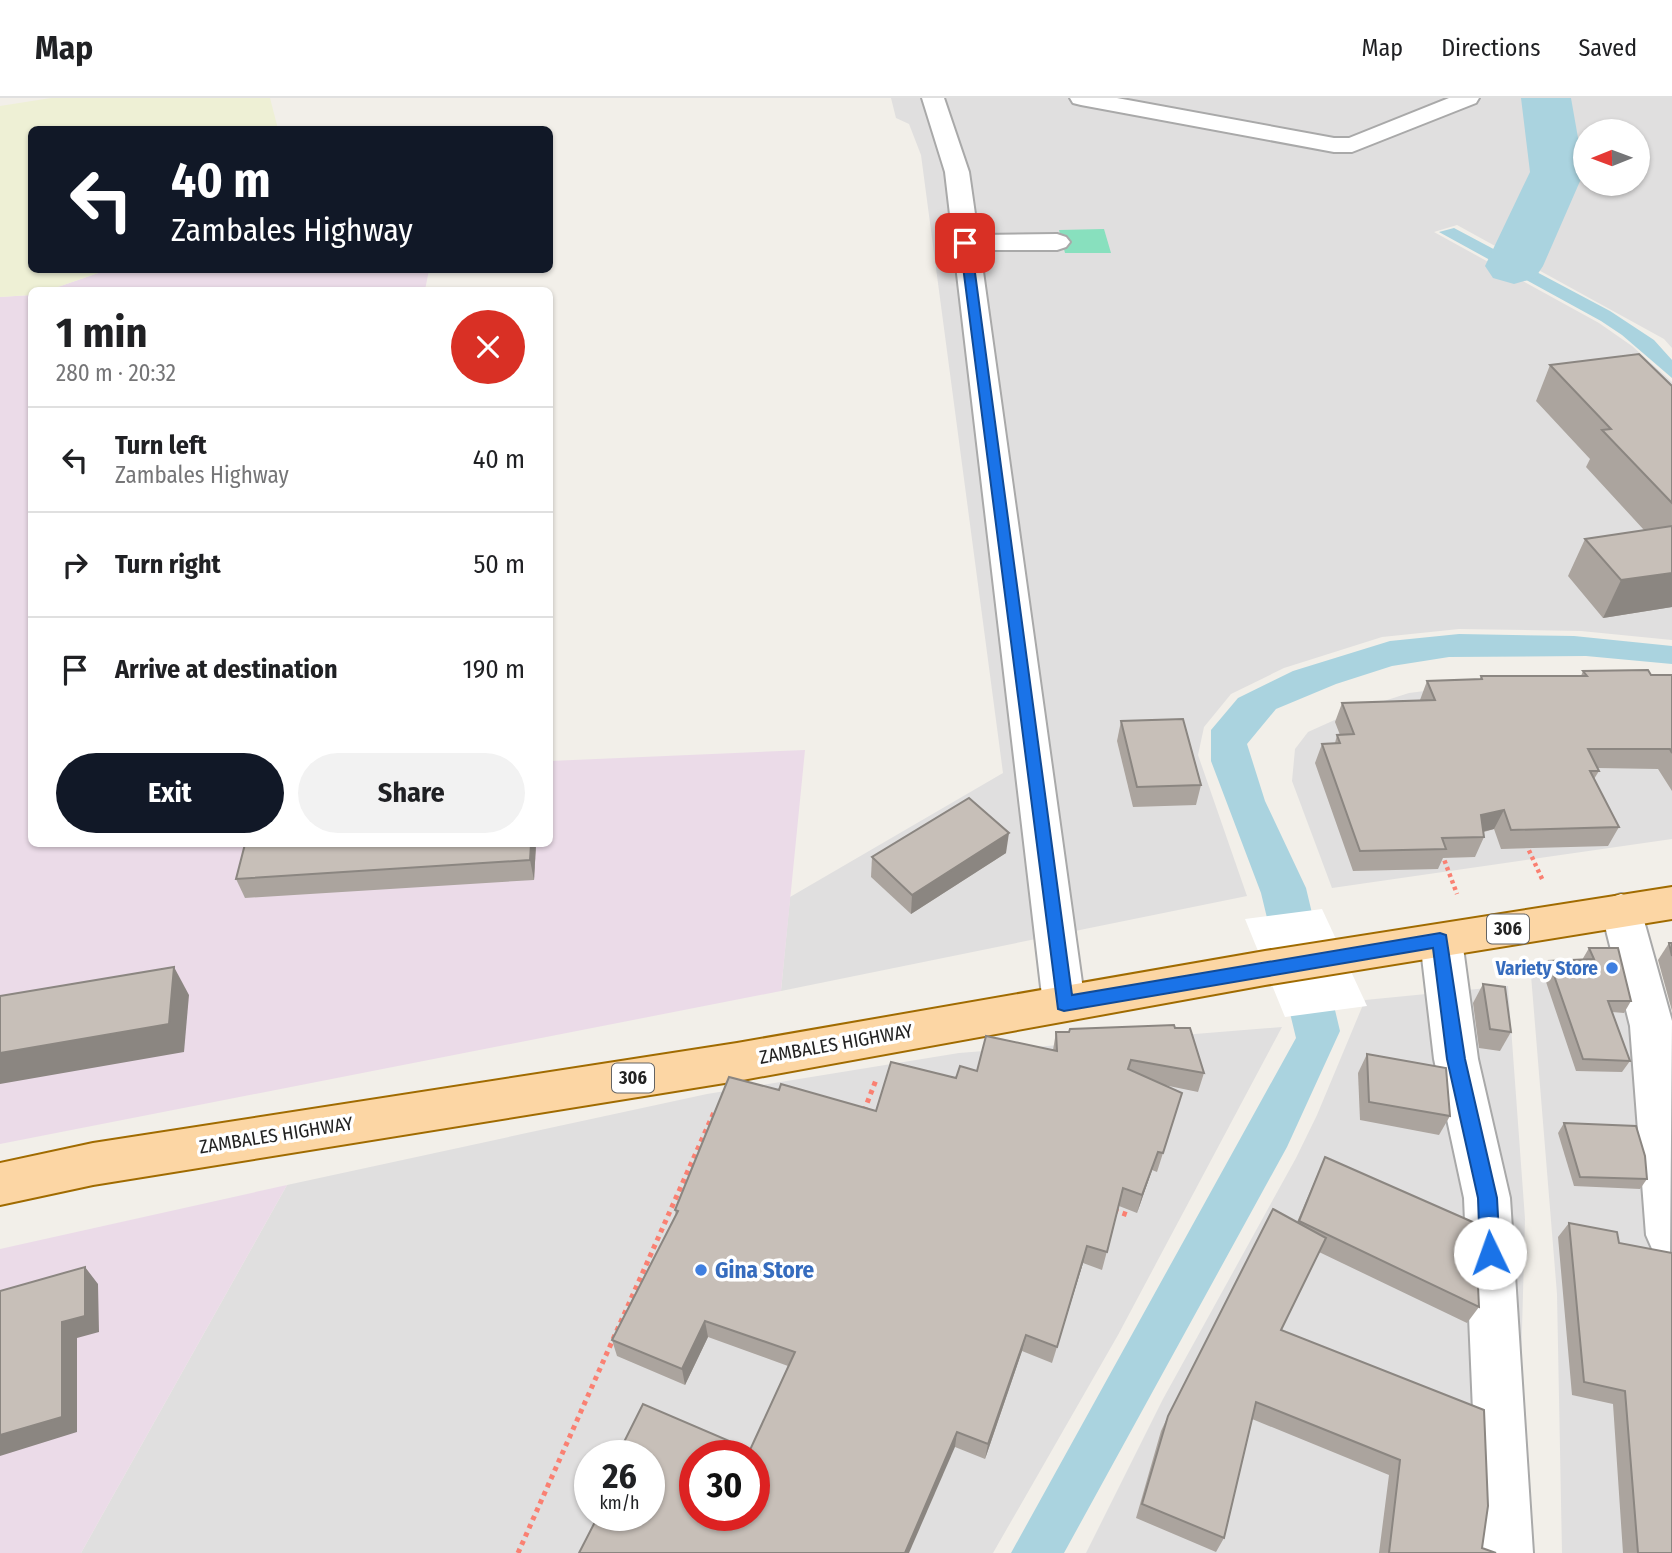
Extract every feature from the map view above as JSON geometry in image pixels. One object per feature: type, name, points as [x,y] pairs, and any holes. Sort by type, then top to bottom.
[{"type":"main road","name":"ZAMBALES HIGHWAY","points":[[0,1184],[107,1161],[737,1062],[1265,968],[1672,903]]},
{"type":"street","points":[[933,98],[957,172],[1064,1004]]},
{"type":"street","points":[[1081,98],[1334,145],[1352,145],[1468,98]]},
{"type":"street","points":[[965,243],[1057,242]]},
{"type":"street","points":[[1620,910],[1653,1026],[1671,1235]]},
{"type":"street","points":[[1457,937],[1456,1059],[1487,1198],[1506,1553]]},
{"type":"path","points":[[1521,833],[1561,920]]},
{"type":"path","points":[[1439,847],[1457,937]]},
{"type":"path","points":[[860,1123],[894,1034]]},
{"type":"path","points":[[518,1553],[737,1062]]},
{"type":"path","points":[[1102,1206],[1128,1215]]},
{"type":"path","points":[[656,1245],[668,1249]]},
{"type":"shaded area","points":[[891,98],[1672,98],[1672,348],[1664,339],[1457,225],[1434,232],[1599,323],[1632,346],[1672,382],[1672,640],[1581,631],[1459,629],[1382,637],[1284,668],[1231,694],[1204,727],[1198,755],[1247,896],[781,991],[790,897],[1003,773],[921,155],[909,124],[896,118]]},
{"type":"shaded area","points":[[98,273],[428,273],[426,287],[58,287]]},
{"type":"shaded area","points":[[28,295],[28,847],[553,847],[553,761],[805,750],[781,991],[0,1144],[0,297]]},
{"type":"shaded area","points":[[1672,676],[1672,839],[1332,888],[1292,781],[1295,749],[1308,732],[1359,709],[1409,693],[1448,688]]},
{"type":"shaded area","points":[[1642,957],[1667,1028],[1672,1067],[1672,1553],[1562,1553],[1557,1294],[1530,963]]},
{"type":"shaded area","points":[[1508,986],[1525,1219],[1516,1553],[1086,1553],[1163,1399],[1296,1158],[1365,1000]]},
{"type":"shaded area","points":[[1282,1027],[1118,1335],[993,1553],[81,1553],[287,1185],[707,1094],[959,1053]]},
{"type":"shaded area","points":[[287,1185],[81,1553],[0,1553],[0,1249]]},
{"type":"green space","points":[[51,98],[270,98],[277,126],[28,126],[28,273],[98,273],[58,287],[28,287],[28,295],[0,297],[0,106]]},
{"type":"green space","points":[[1104,229],[1111,253],[1065,253],[1059,230]]},
{"type":"water","points":[[1454,228],[1610,311],[1654,340],[1672,360],[1672,378],[1622,335],[1601,321],[1439,232]]},
{"type":"water","points":[[1459,634],[1574,636],[1672,646],[1672,664],[1586,656],[1449,657],[1392,666],[1336,684],[1276,709],[1247,744],[1265,801],[1306,888],[1340,1031],[1287,1147],[1064,1553],[1011,1553],[1296,1038],[1261,893],[1211,761],[1211,730],[1238,698],[1293,671],[1390,641]]},
{"type":"pier","points":[[1322,909],[1367,1006],[1285,1017],[1245,919]]},
{"type":"building","points":[[1639,354],[1672,386],[1672,503],[1602,430],[1611,429],[1550,365]]},
{"type":"building","points":[[1672,526],[1672,573],[1621,580],[1585,539]]},
{"type":"building","points":[[1648,670],[1651,675],[1672,675],[1672,753],[1670,749],[1588,749],[1599,771],[1590,771],[1619,827],[1511,830],[1504,810],[1481,815],[1484,837],[1442,838],[1446,849],[1360,851],[1322,744],[1340,743],[1337,735],[1354,734],[1342,703],[1435,700],[1427,681],[1482,679],[1481,676],[1587,676],[1583,671]]},
{"type":"building","points":[[1183,719],[1201,785],[1137,787],[1121,721]]},
{"type":"building","points":[[969,798],[1009,833],[912,895],[872,857]]},
{"type":"building","points":[[244,847],[531,847],[530,860],[236,879]]},
{"type":"building","points":[[1589,948],[1618,948],[1631,1001],[1608,1001],[1630,1061],[1583,1059],[1549,961],[1594,959]]},
{"type":"building","points":[[174,967],[169,1024],[0,1053],[0,996]]},
{"type":"building","points":[[1483,984],[1505,987],[1511,1032],[1490,1029]]},
{"type":"building","points":[[1174,1025],[1175,1028],[1190,1028],[1204,1073],[1131,1060],[1128,1069],[1182,1093],[1163,1153],[1158,1152],[1142,1195],[1123,1188],[1107,1252],[1087,1246],[1057,1347],[1026,1335],[988,1444],[957,1432],[905,1553],[579,1553],[590,1531],[665,1531],[665,1440],[625,1440],[643,1404],[727,1440],[679,1440],[679,1531],[770,1531],[770,1440],[755,1440],[795,1352],[705,1321],[682,1369],[612,1340],[678,1211],[675,1210],[729,1077],[779,1090],[781,1084],[876,1111],[891,1062],[956,1078],[960,1066],[977,1071],[986,1036],[1057,1051],[1056,1032],[1069,1032],[1070,1029]]},
{"type":"building","points":[[1367,1054],[1446,1068],[1450,1116],[1369,1102]]},
{"type":"building","points":[[1564,1123],[1636,1126],[1645,1156],[1647,1179],[1580,1177]]},
{"type":"building","points":[[1325,1157],[1475,1223],[1479,1307],[1299,1221]]},
{"type":"building","points":[[1273,1209],[1326,1238],[1281,1330],[1484,1410],[1488,1506],[1482,1548],[1496,1553],[1389,1553],[1400,1460],[1256,1402],[1224,1538],[1142,1504],[1168,1416]]},
{"type":"building","points":[[1569,1223],[1617,1232],[1619,1243],[1672,1253],[1672,1553],[1638,1553],[1625,1391],[1584,1382]]},
{"type":"building","points":[[85,1267],[85,1316],[62,1322],[62,1417],[0,1435],[0,1291]]},
{"type":"waterway","points":[[1514,266],[1557,172],[1546,98]]},
{"type":"place","name":"Variety Store","points":[[1612,968]]},
{"type":"place","name":"Gina Store","points":[[701,1270]]},
{"type":"route","points":[[965,243],[1064,1004],[1440,940],[1456,1059],[1487,1198],[1490,1253]]}]
